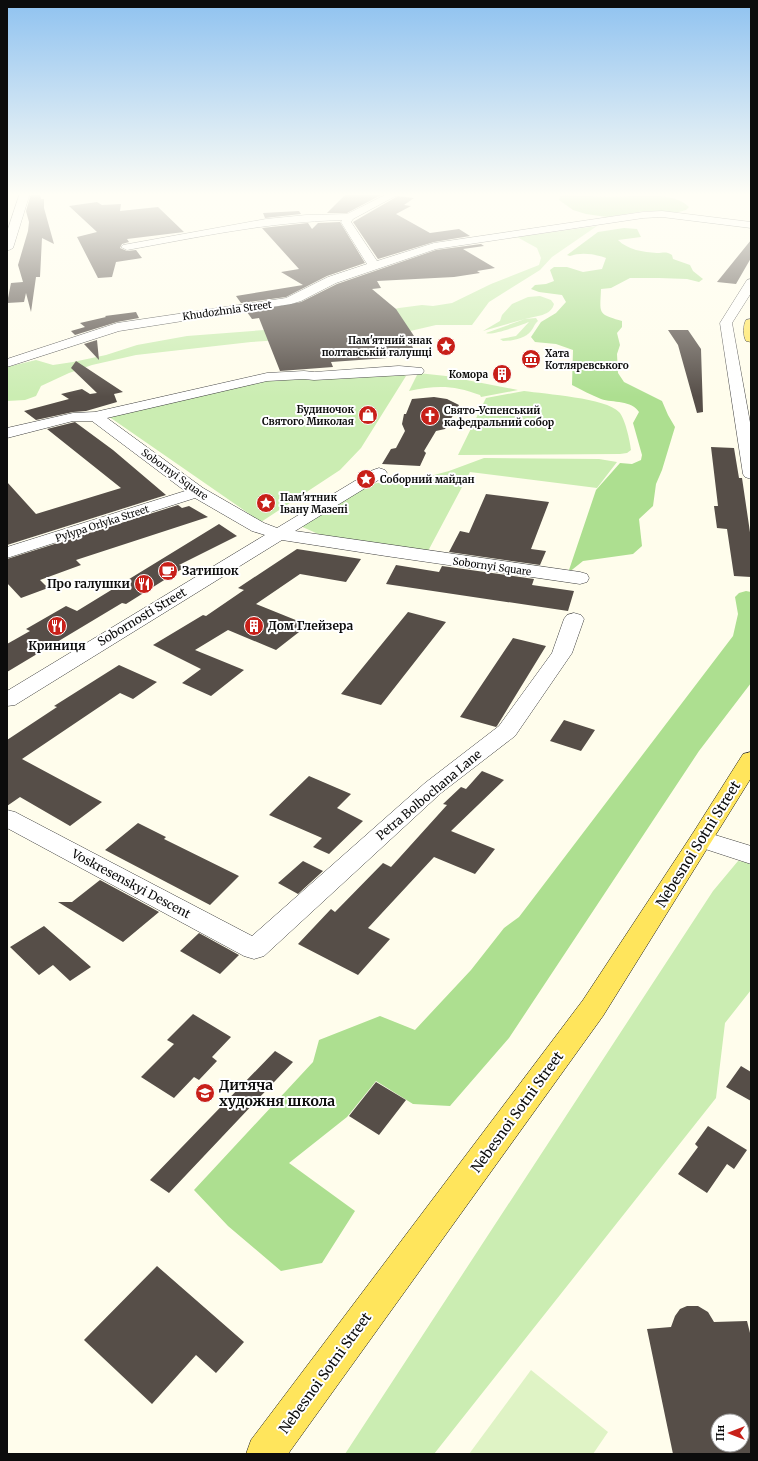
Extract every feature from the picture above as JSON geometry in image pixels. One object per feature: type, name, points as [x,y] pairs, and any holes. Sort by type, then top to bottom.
[{"type":"main road","points":[[751,324],[751,338]]},
{"type":"main road","name":"Nebesnoi Sotni Street","points":[[265,1454],[593,1008],[702,839],[751,759]]},
{"type":"street","points":[[371,261],[374,266]]},
{"type":"street","name":"Khudozhnia Street","points":[[7,363],[117,327],[287,301],[297,298],[332,280],[388,261]]},
{"type":"street","points":[[751,283],[726,323],[751,474]]},
{"type":"street","points":[[7,433],[73,417],[95,416],[267,377],[304,375],[314,376],[399,370],[417,371]]},
{"type":"street","name":"Sobornyi Square","points":[[95,416],[197,492],[258,527],[278,534],[386,551],[580,578]]},
{"type":"street","name":"Sobornosti Street","points":[[7,700],[379,474]]},
{"type":"street","name":"Pylypa Orlyka Street","points":[[7,553],[197,492]]},
{"type":"street","name":"Petra Bolbochana Lane","points":[[254,949],[433,788],[507,731],[562,653],[574,619]]},
{"type":"street","name":"Voskresenskyi Descent","points":[[7,818],[254,949]]},
{"type":"street","points":[[702,839],[751,855]]},
{"type":"green space","points":[[540,261],[548,261],[540,270],[489,302],[472,325],[436,325],[406,332],[251,342],[136,355],[92,365],[69,373],[41,386],[36,396],[25,400],[7,401],[7,367],[36,360],[53,365],[73,362],[106,355],[137,345],[187,336],[278,329],[365,316],[399,308],[422,305],[433,306],[452,303],[491,284],[539,265]]},
{"type":"green space","points":[[605,261],[679,261],[690,265],[693,271],[703,279],[699,282],[687,279],[630,278],[611,288],[601,289],[600,304],[602,312],[608,317],[622,321],[622,327],[617,333],[620,345],[617,354],[618,373],[624,382],[662,401],[675,427],[662,470],[656,484],[653,506],[639,519],[642,546],[633,554],[583,561],[568,573],[596,490],[620,463],[632,464],[641,460],[642,455],[633,423],[639,412],[632,405],[601,399],[572,385],[573,350],[556,344],[535,342],[531,337],[541,322],[556,313],[566,302],[562,295],[539,292],[531,289],[535,285],[546,284],[554,281],[550,270],[554,267],[567,267],[583,272],[602,269]]},
{"type":"green space","points":[[540,296],[551,300],[554,304],[550,311],[483,331],[500,321],[502,315],[512,304],[528,297]]},
{"type":"green space","points":[[536,318],[538,321],[532,330],[522,338],[506,341],[500,339],[516,336],[529,322],[500,332],[489,334],[486,333],[525,319]]},
{"type":"green space","points":[[399,373],[406,376],[361,448],[340,470],[261,522],[108,416],[268,379],[305,376],[307,380]]},
{"type":"green space","points":[[418,373],[446,376],[518,390],[481,397],[480,395],[462,389],[445,387],[409,391]]},
{"type":"green space","points":[[524,391],[589,400],[612,407],[619,412],[623,419],[631,450],[627,453],[620,454],[458,455],[486,398]]},
{"type":"green space","points":[[484,458],[599,459],[617,462],[597,488],[470,472],[427,553],[325,537],[298,525],[368,484],[419,479],[449,471]]},
{"type":"green space","points":[[746,591],[751,592],[751,683],[699,751],[509,1038],[450,1106],[413,1104],[376,1081],[347,1117],[289,1163],[355,1211],[322,1263],[281,1271],[228,1226],[194,1190],[313,1062],[319,1040],[380,1016],[415,1030],[471,970],[504,928],[519,917],[733,636],[738,614],[735,597],[739,593]]},
{"type":"green space","points":[[738,861],[751,863],[751,990],[725,1023],[716,1098],[434,1454],[345,1454],[713,891]]},
{"type":"green space","points":[[531,1370],[608,1432],[593,1454],[469,1454]]},
{"type":"building","points":[[19,261],[41,261],[40,277],[36,277],[31,312],[26,293],[24,302],[7,303],[11,283],[23,282],[18,265]]},
{"type":"building","points":[[89,261],[121,261],[116,262],[112,277],[98,278]]},
{"type":"building","points":[[292,261],[364,261],[365,263],[327,276],[286,297],[241,303],[236,296],[303,285],[281,272],[299,269]]},
{"type":"building","points":[[403,261],[484,261],[495,268],[477,271],[480,273],[454,277],[377,281],[381,288],[372,289],[396,309],[416,339],[412,346],[416,353],[385,355],[387,358],[331,362],[333,367],[280,371],[259,318],[252,319],[247,312],[301,302],[337,284]]},
{"type":"building","points":[[734,261],[749,261],[736,284],[717,282]]},
{"type":"building","points":[[136,312],[139,318],[117,322],[75,335],[71,331],[85,327],[80,323],[106,317],[105,316]]},
{"type":"building","points":[[668,330],[688,330],[701,349],[703,412],[697,413],[678,345]]},
{"type":"building","points":[[97,340],[99,360],[84,344]]},
{"type":"building","points":[[76,361],[123,392],[114,394],[117,402],[86,411],[73,412],[36,420],[24,411],[69,399],[61,394],[82,389],[90,394],[97,393],[71,368]]},
{"type":"building","points":[[434,397],[447,399],[459,405],[445,429],[436,431],[424,451],[426,453],[420,466],[382,464],[391,449],[396,448],[405,431],[402,424],[404,414],[406,414],[412,399]]},
{"type":"building","points":[[75,422],[113,450],[166,495],[7,545],[7,482],[36,514],[121,488],[47,429]]},
{"type":"building","points":[[711,447],[734,448],[739,478],[742,478],[751,539],[751,577],[734,576],[727,529],[717,528],[714,506],[718,506]]},
{"type":"building","points":[[486,494],[549,502],[531,549],[546,551],[540,565],[449,552],[460,531],[469,533]]},
{"type":"building","points":[[178,505],[182,508],[189,506],[208,517],[76,560],[81,565],[40,580],[48,588],[21,598],[7,583],[7,559]]},
{"type":"building","points":[[219,524],[237,536],[179,565],[185,567],[126,604],[122,603],[7,672],[7,644],[30,631],[26,629],[66,606],[77,611]]},
{"type":"building","points":[[297,549],[361,559],[346,582],[300,574],[256,604],[308,625],[276,650],[228,630],[195,650],[244,670],[211,696],[182,683],[201,669],[153,645],[203,615],[206,616],[244,590],[238,588]]},
{"type":"building","points":[[396,565],[439,572],[442,566],[534,579],[532,585],[574,591],[568,611],[386,584]]},
{"type":"building","points":[[408,612],[446,622],[381,705],[341,694]]},
{"type":"building","points":[[513,638],[546,646],[497,726],[496,727],[460,717]]},
{"type":"building","points":[[119,665],[157,682],[133,699],[120,693],[22,759],[102,802],[70,826],[20,797],[7,806],[7,740],[57,707],[54,706]]},
{"type":"building","points":[[564,720],[595,730],[581,751],[550,741]]},
{"type":"building","points":[[482,771],[504,780],[451,831],[495,849],[475,874],[434,857],[368,928],[390,939],[358,975],[298,944],[331,909],[335,912],[383,863],[391,867],[447,805],[443,804],[461,787],[466,789]]},
{"type":"building","points":[[309,776],[351,794],[337,808],[363,821],[329,854],[313,847],[322,838],[269,815]]},
{"type":"building","points":[[138,823],[166,837],[164,839],[239,876],[210,905],[105,850]]},
{"type":"building","points":[[303,861],[323,871],[298,894],[278,883]]},
{"type":"building","points":[[100,880],[159,912],[123,942],[58,902],[72,902]]},
{"type":"building","points":[[44,926],[91,967],[70,981],[53,965],[39,975],[10,947]]},
{"type":"building","points":[[199,933],[239,955],[220,974],[180,951]]},
{"type":"building","points":[[193,1014],[231,1037],[212,1057],[217,1061],[199,1080],[194,1077],[174,1098],[141,1077],[174,1044],[167,1040]]},
{"type":"building","points":[[275,1051],[293,1062],[169,1193],[150,1180]]},
{"type":"building","points":[[741,1066],[751,1072],[751,1101],[726,1087]]},
{"type":"building","points":[[376,1082],[406,1100],[379,1135],[349,1116]]},
{"type":"building","points":[[708,1126],[747,1150],[734,1169],[727,1164],[707,1193],[678,1174],[698,1147],[695,1144]]},
{"type":"building","points":[[157,1266],[244,1342],[216,1373],[196,1355],[152,1404],[84,1340]]},
{"type":"building","points":[[687,1306],[698,1306],[708,1312],[714,1322],[747,1321],[751,1337],[751,1454],[673,1454],[647,1329],[671,1327],[675,1316],[680,1309]]},
{"type":"place","name":"Пам'ятний знак полтавській галушці","points":[[446,346]]},
{"type":"place","name":"Хата Котляревського","points":[[531,359]]},
{"type":"place","name":"Комора","points":[[502,374]]},
{"type":"place","name":"Будиночок Святого Миколая","points":[[368,415]]},
{"type":"place","name":"Свято-Успенський кафедральний собор","points":[[430,416]]},
{"type":"place","name":"Соборний майдан","points":[[366,479]]},
{"type":"place","name":"Пам'ятник Івану Мазепі","points":[[266,503]]},
{"type":"place","name":"Затишок","points":[[168,571]]},
{"type":"place","name":"Про галушки","points":[[144,584]]},
{"type":"place","name":"Криниця","points":[[57,626]]},
{"type":"place","name":"Дом Глейзера","points":[[254,626]]},
{"type":"place","name":"Дитяча художня школа","points":[[205,1093]]}]
